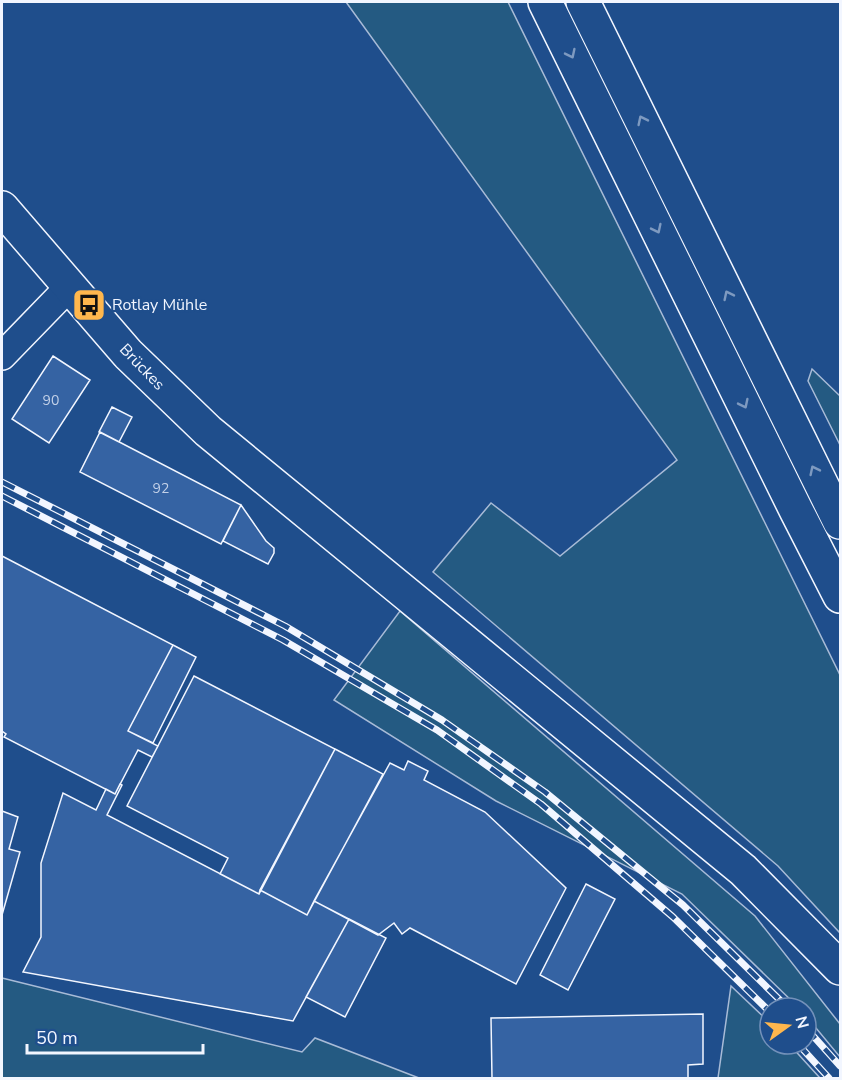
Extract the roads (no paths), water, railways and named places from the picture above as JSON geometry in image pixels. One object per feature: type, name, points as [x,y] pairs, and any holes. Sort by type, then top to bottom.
[{"type":"main road","points":[[545,2],[840,596]]},
{"type":"main road","points":[[583,2],[840,522]]},
{"type":"main road","name":"Brückes","points":[[2,208],[69,287],[159,386],[208,431],[744,870],[840,968]]},
{"type":"street","points":[[2,356],[69,287]]},
{"type":"railway","points":[[2,482],[285,626],[442,720],[545,792],[683,905],[776,996]]},
{"type":"railway","points":[[2,496],[283,640],[437,730],[541,804],[673,917],[758,1000]]},
{"type":"railway","points":[[818,1041],[840,1066]]},
{"type":"railway","points":[[809,1056],[829,1078]]},
{"type":"place","name":"Rotlay Mühle","points":[[89,305]]}]
